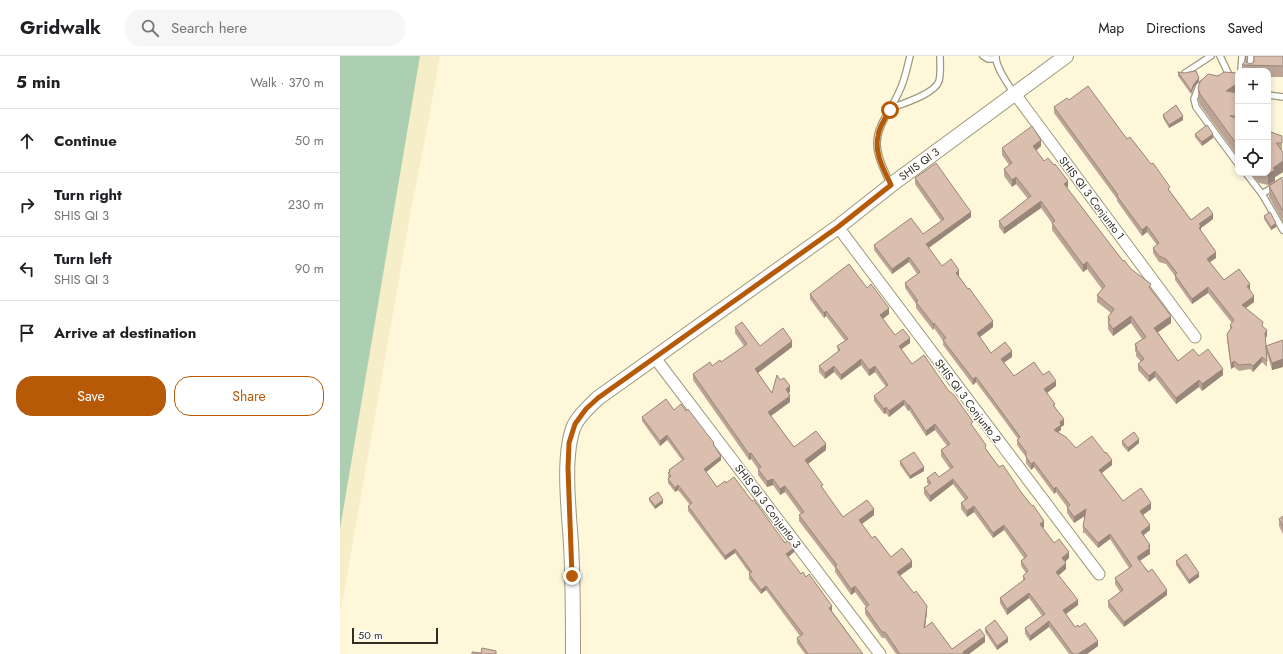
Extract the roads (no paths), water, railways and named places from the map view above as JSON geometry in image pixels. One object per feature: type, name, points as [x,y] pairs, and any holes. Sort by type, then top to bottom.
[{"type":"street","name":"SHIS QI 3","points":[[573,654],[568,468],[569,443],[575,424],[586,409],[598,398],[838,227],[891,185],[1066,56]]},
{"type":"street","name":"SHIS QI 3 Conjunto 1","points":[[1015,94],[1195,337]]},
{"type":"street","name":"SHIS QI 3 Conjunto 2","points":[[838,227],[1099,574]]},
{"type":"street","name":"SHIS QI 3 Conjunto 3","points":[[655,358],[880,654]]},
{"type":"lane","points":[[891,185],[884,169],[877,144],[878,136],[880,128],[900,91],[906,75],[910,56]]},
{"type":"lane","points":[[891,108],[915,99],[937,85],[939,80],[940,56]]},
{"type":"lane","points":[[983,56],[988,59],[996,58]]},
{"type":"lane","points":[[1185,73],[1211,56]]},
{"type":"lane","points":[[1220,56],[1232,79],[1235,80]]},
{"type":"lane","points":[[1241,68],[1242,56]]},
{"type":"lane","points":[[1250,68],[1251,56]]},
{"type":"lane","name":"SHIS QI 3 Conjunto 1","points":[[996,58],[1000,69],[1015,94]]},
{"type":"lane","points":[[1224,79],[1235,78]]},
{"type":"lane","points":[[1210,80],[1199,86],[1194,99],[1196,107],[1235,160]]},
{"type":"lane","points":[[1271,95],[1283,97]]},
{"type":"lane","points":[[1248,176],[1262,194],[1283,230]]},
{"type":"lane","points":[[1262,194],[1283,181]]}]
